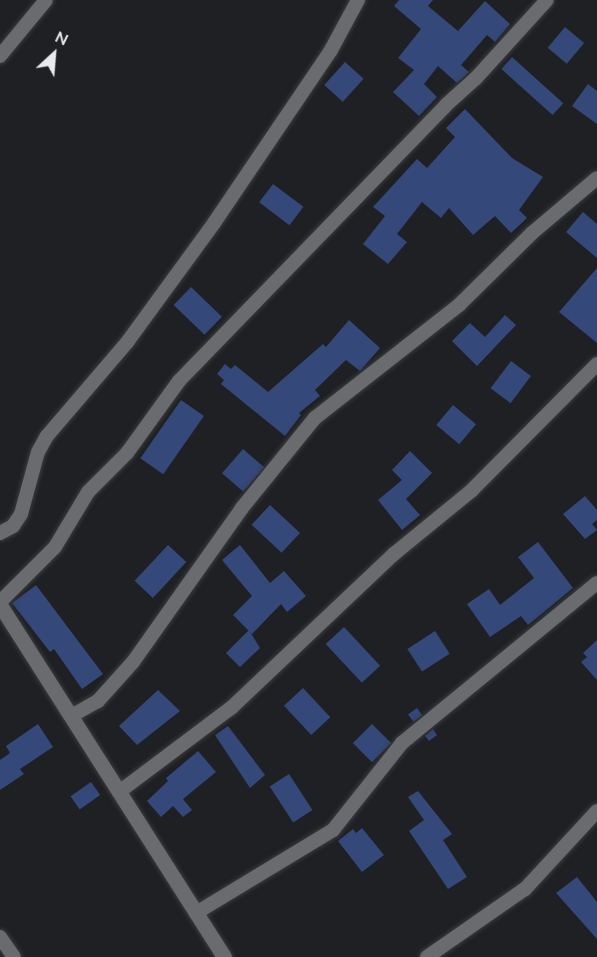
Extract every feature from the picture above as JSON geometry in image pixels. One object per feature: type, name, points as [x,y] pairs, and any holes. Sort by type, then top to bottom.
[{"type":"street","points":[[0,56],[46,0]]},
{"type":"street","points":[[0,533],[13,526],[21,514],[38,452],[47,436],[128,341],[214,223],[331,50],[358,0]]},
{"type":"street","points":[[224,957],[0,604],[55,547],[88,492],[127,453],[179,381],[446,105],[476,78],[548,0]]},
{"type":"street","points":[[71,716],[98,701],[133,662],[235,517],[315,418],[459,305],[532,233],[597,178]]},
{"type":"street","points":[[119,792],[231,708],[386,562],[471,492],[597,364]]},
{"type":"street","points":[[196,913],[333,830],[402,743],[597,583]]},
{"type":"street","points":[[427,957],[525,890],[597,811]]},
{"type":"street","points":[[0,937],[14,957]]},
{"type":"building","points":[[399,0],[433,0],[428,6],[458,31],[485,1],[510,24],[495,42],[487,35],[461,65],[469,72],[457,83],[438,66],[424,84],[437,97],[419,116],[393,92],[414,70],[398,58],[421,29],[394,6]]},
{"type":"building","points":[[565,27],[584,43],[567,64],[548,48]]},
{"type":"building","points":[[512,57],[563,103],[553,115],[501,69]]},
{"type":"building","points":[[345,62],[364,79],[343,102],[324,85]]},
{"type":"building","points":[[588,84],[597,91],[597,124],[572,106]]},
{"type":"building","points":[[465,109],[512,158],[543,177],[519,210],[527,218],[511,233],[495,216],[473,235],[449,208],[441,218],[422,202],[397,234],[407,242],[388,264],[363,244],[385,216],[373,207],[417,159],[427,168],[455,137],[446,128]]},
{"type":"building","points":[[273,184],[303,207],[290,225],[259,202]]},
{"type":"building","points":[[583,212],[597,224],[597,258],[566,232]]},
{"type":"building","points":[[597,268],[597,343],[559,312]]},
{"type":"building","points":[[191,287],[222,317],[205,335],[174,305]]},
{"type":"building","points":[[505,315],[516,325],[477,366],[452,341],[470,323],[485,337]]},
{"type":"building","points":[[349,320],[380,348],[360,371],[346,360],[315,390],[320,396],[299,413],[301,415],[285,436],[221,384],[224,380],[217,374],[225,364],[231,369],[235,365],[268,392],[323,344],[326,347]]},
{"type":"building","points":[[511,361],[531,376],[511,403],[491,388]]},
{"type":"building","points":[[181,400],[204,416],[163,474],[140,458]]},
{"type":"building","points":[[453,405],[476,424],[459,444],[436,425]]},
{"type":"building","points":[[243,449],[264,467],[243,492],[222,473]]},
{"type":"building","points":[[410,451],[432,473],[406,499],[420,515],[402,530],[378,500],[402,480],[392,470]]},
{"type":"building","points":[[585,496],[597,510],[597,520],[592,524],[597,530],[585,539],[563,514]]},
{"type":"building","points":[[270,505],[300,533],[282,553],[252,525]]},
{"type":"building","points":[[538,542],[573,588],[528,625],[521,616],[490,637],[467,604],[489,589],[500,605],[534,578],[518,557]]},
{"type":"building","points":[[168,545],[186,562],[153,598],[135,581]]},
{"type":"building","points":[[240,545],[270,583],[284,571],[306,596],[287,612],[281,604],[252,634],[233,615],[252,596],[222,560]]},
{"type":"building","points":[[36,585],[103,674],[82,689],[54,649],[50,652],[12,603]]},
{"type":"building","points":[[344,627],[380,666],[362,683],[326,644]]},
{"type":"building","points":[[249,630],[260,648],[240,667],[226,653]]},
{"type":"building","points":[[435,631],[450,654],[422,672],[407,649]]},
{"type":"building","points":[[597,640],[597,680],[581,662],[587,657],[583,653]]},
{"type":"building","points":[[303,688],[330,717],[311,735],[284,706]]},
{"type":"building","points":[[158,690],[180,711],[137,745],[119,726]]},
{"type":"building","points":[[417,708],[422,715],[413,722],[408,714]]},
{"type":"building","points":[[38,724],[53,747],[20,769],[24,774],[0,790],[0,760],[10,753],[6,746]]},
{"type":"building","points":[[372,724],[391,743],[372,762],[353,743]]},
{"type":"building","points":[[228,726],[265,775],[250,788],[215,735]]},
{"type":"building","points":[[433,729],[437,735],[429,741],[425,736]]},
{"type":"building","points":[[198,751],[216,772],[183,799],[192,810],[183,817],[173,806],[161,817],[147,801],[168,781],[166,778]]},
{"type":"building","points":[[289,774],[312,810],[293,823],[270,787]]},
{"type":"building","points":[[91,782],[100,795],[80,809],[71,796]]},
{"type":"building","points":[[418,791],[452,834],[443,840],[467,877],[448,889],[409,831],[424,820],[408,797]]},
{"type":"building","points":[[362,828],[384,855],[362,872],[338,841],[353,829],[356,833]]},
{"type":"building","points":[[577,877],[597,902],[597,939],[556,893]]}]
